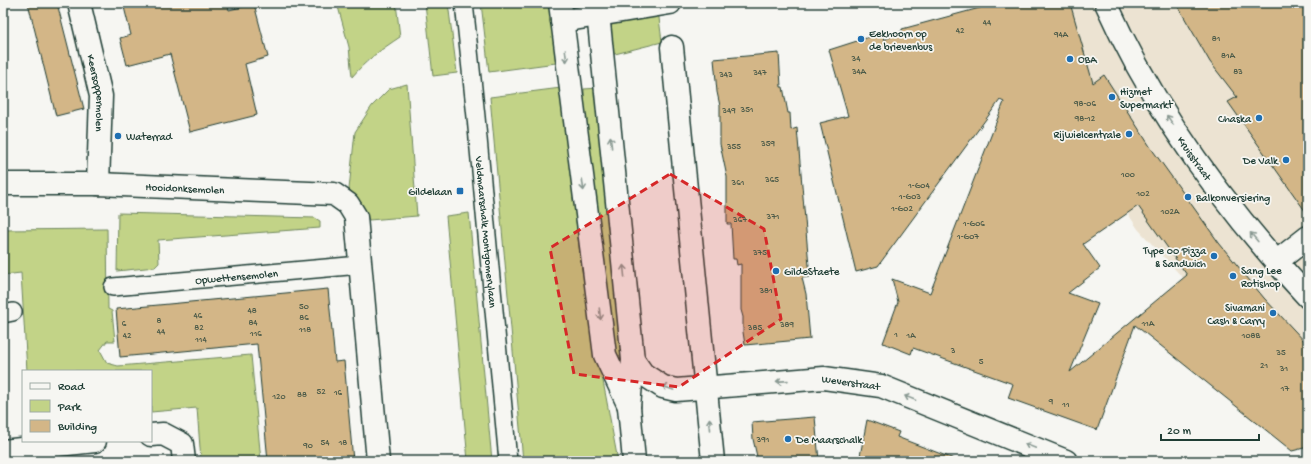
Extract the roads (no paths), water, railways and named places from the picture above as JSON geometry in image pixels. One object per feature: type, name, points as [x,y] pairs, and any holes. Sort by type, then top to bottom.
[{"type":"street","name":"Keersoppermolen","points":[[78,3],[101,96],[98,184]]},
{"type":"street","points":[[629,407],[605,355],[561,12],[670,3]]},
{"type":"street","name":"Kruisstraat","points":[[1106,3],[1117,28],[1162,108],[1231,208],[1276,262],[1308,297]]},
{"type":"street","points":[[598,9],[633,360],[629,407],[634,461]]},
{"type":"street","points":[[672,47],[713,461]]},
{"type":"street","name":"Hooidonksemolen","points":[[3,184],[98,184],[334,194],[348,204],[356,218],[360,265]]},
{"type":"street","points":[[1276,262],[1308,238]]},
{"type":"street","points":[[360,265],[378,461]]},
{"type":"street","name":"Weverstraat","points":[[633,360],[643,374],[663,387],[676,390],[824,378],[881,386],[1066,461]]},
{"type":"street","points":[[152,435],[163,434],[182,444],[184,461]]},
{"type":"street","points":[[3,452],[88,442]]},
{"type":"lane","name":"Veldmaarschalk Montgomerylaan","points":[[464,3],[508,461]]},
{"type":"lane","name":"Opwettensemolen","points":[[112,287],[360,265]]},
{"type":"place","name":"Eekhoorn op de brievenbus","points":[[861,39]]},
{"type":"place","name":"OBA","points":[[1070,59]]},
{"type":"place","name":"Hizmet Supermarkt","points":[[1112,97]]},
{"type":"place","name":"Chaska","points":[[1259,118]]},
{"type":"place","name":"Rijwielcentrale","points":[[1129,134]]},
{"type":"place","name":"Waterrad","points":[[118,136]]},
{"type":"place","name":"De Valk","points":[[1286,160]]},
{"type":"place","name":"Gildelaan","points":[[460,191]]},
{"type":"place","name":"Balkonversiering","points":[[1188,197]]},
{"type":"place","name":"Type 00 Pizza & Sandwich","points":[[1214,256]]},
{"type":"place","name":"GildeStaete","points":[[776,271]]},
{"type":"place","name":"Sang Lee Rotishop","points":[[1233,276]]},
{"type":"place","name":"Sivamani Cash & Carry","points":[[1273,313]]},
{"type":"place","name":"De Maarschalk","points":[[788,439]]}]
